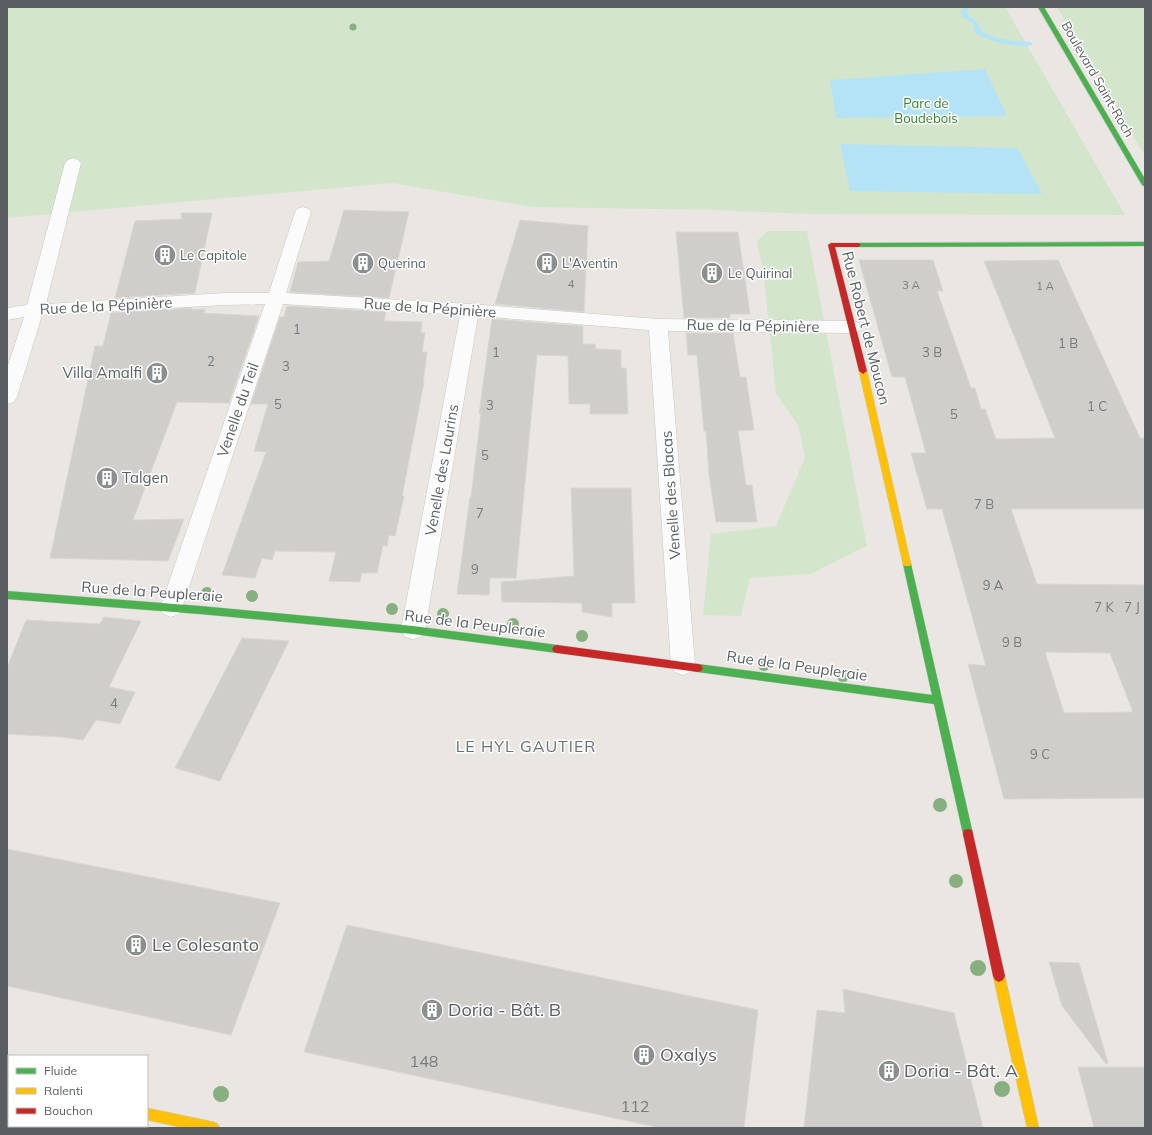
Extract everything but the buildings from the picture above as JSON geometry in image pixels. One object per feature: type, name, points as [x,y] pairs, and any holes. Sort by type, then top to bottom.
[{"type":"street","name":"Boulevard Saint-Roch","points":[[1041,7],[1145,186]]},
{"type":"street","points":[[7,397],[34,310],[73,163]]},
{"type":"street","name":"Venelle du Teil","points":[[171,608],[276,298],[303,212]]},
{"type":"street","name":"Rue Robert de Moucon","points":[[1033,1128],[853,327],[831,245],[1145,244]]},
{"type":"street","name":"Rue de la Pépinière","points":[[7,314],[34,310],[225,299],[276,298],[470,310],[658,325],[853,327]]},
{"type":"street","name":"Venelle des Laurins","points":[[413,630],[470,310]]},
{"type":"street","name":"Venelle des Blacas","points":[[658,325],[683,665]]},
{"type":"street","name":"Rue de la Peupleraie","points":[[7,595],[413,630],[938,700]]},
{"type":"street","points":[[148,1114],[214,1128]]},
{"type":"green space","name":"Parc de Boudebois","points":[[7,7],[1005,7],[1125,215],[805,214],[716,210],[532,207],[392,183],[7,218]]},
{"type":"green space","points":[[1057,7],[1145,7],[1145,156]]},
{"type":"green space","points":[[767,231],[807,231],[867,546],[811,574],[750,578],[741,616],[703,615],[711,534],[776,526],[805,457],[798,425],[776,394],[764,276],[757,241]]},
{"type":"water","points":[[985,69],[1007,116],[836,118],[830,80]]},
{"type":"water","points":[[840,144],[1018,148],[1042,194],[850,191]]},
{"type":"waterway","points":[[967,7],[964,11],[965,16],[974,22],[978,28],[976,31],[982,35],[1002,42],[1030,44]]},
{"type":"traffic: fast","points":[[1041,7],[1145,185]]},
{"type":"traffic: fast","points":[[858,245],[1145,244]]},
{"type":"traffic: fast","points":[[907,564],[968,834]]},
{"type":"traffic: fast","points":[[7,595],[200,610],[413,630],[557,649]]},
{"type":"traffic: fast","points":[[698,668],[938,700]]},
{"type":"traffic: slow","points":[[863,371],[907,564]]},
{"type":"traffic: slow","points":[[999,976],[1033,1128]]},
{"type":"traffic: slow","points":[[148,1114],[214,1128]]},
{"type":"traffic: jam","points":[[858,245],[831,245],[863,371]]},
{"type":"traffic: jam","points":[[557,649],[698,668]]},
{"type":"traffic: jam","points":[[968,834],[999,976]]},
{"type":"place","name":"Le Capitole","points":[[165,255]]},
{"type":"place","name":"Querina","points":[[363,263]]},
{"type":"place","name":"L'Aventin","points":[[547,263]]},
{"type":"place","name":"Le Quirinal","points":[[712,273]]},
{"type":"place","name":"Villa Amalfi","points":[[157,373]]},
{"type":"place","name":"Talgen","points":[[107,478]]},
{"type":"place","name":"Le Colesanto","points":[[136,945]]},
{"type":"place","name":"Doria - Bât. B","points":[[432,1010]]},
{"type":"place","name":"Oxalys","points":[[644,1055]]},
{"type":"place","name":"Doria - Bât. A","points":[[889,1071]]},
{"type":"district","name":"LE HYL GAUTIER","points":[[526,746]]}]
